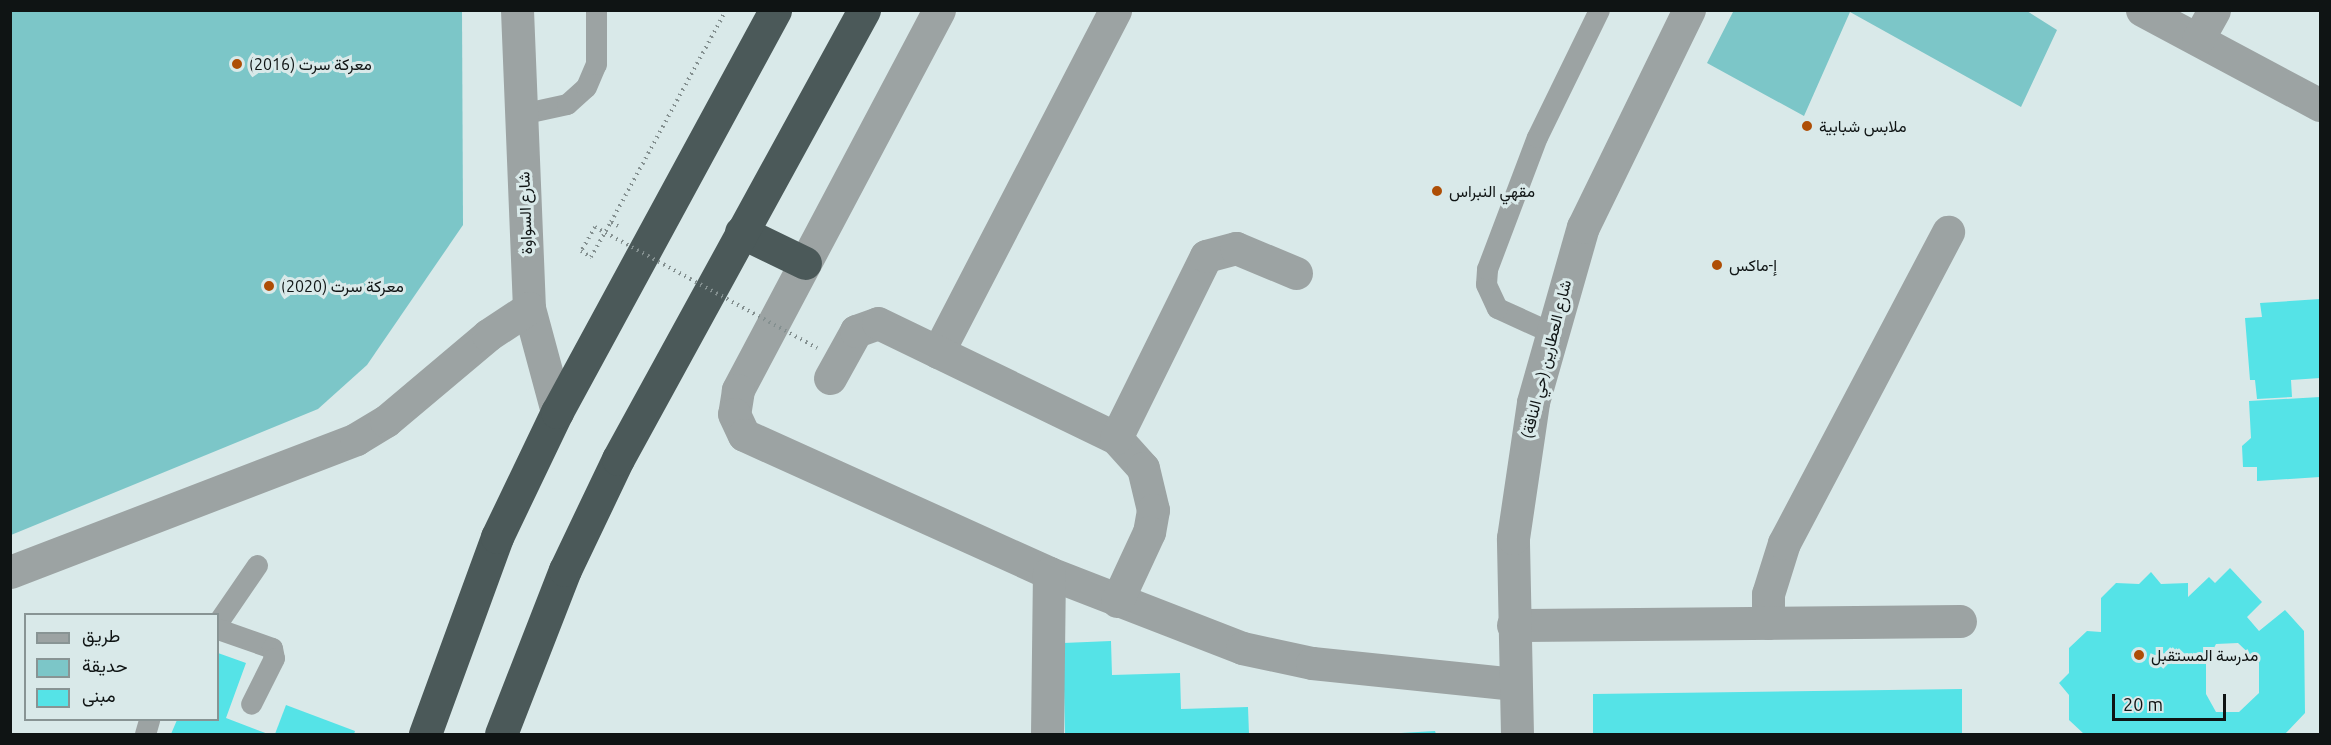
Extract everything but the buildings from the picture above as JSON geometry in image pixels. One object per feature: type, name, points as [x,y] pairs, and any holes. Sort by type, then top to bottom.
[{"type":"highway","points":[[425,735],[497,537],[557,412],[775,10]]},
{"type":"highway","points":[[501,735],[570,560],[618,459],[864,10]]},
{"type":"highway","points":[[741,232],[805,263]]},
{"type":"street","name":"شارع السواوة","points":[[517,10],[529,308],[557,412]]},
{"type":"street","points":[[939,10],[738,390],[734,414],[744,435],[1050,573],[1207,637],[1277,658],[1515,684]]},
{"type":"street","points":[[938,352],[1115,10]]},
{"type":"street","name":"شارع العطارين (حي الناقة)","points":[[1517,735],[1513,538],[1520,472],[1550,332],[1602,183],[1689,10]]},
{"type":"street","points":[[2142,10],[2320,105]]},
{"type":"street","points":[[2198,39],[2214,10]]},
{"type":"street","points":[[1767,623],[1768,594],[1784,543],[1948,232]]},
{"type":"street","points":[[1116,438],[1206,256],[1236,248],[1296,273]]},
{"type":"street","points":[[10,572],[356,439],[386,421],[488,335],[529,308]]},
{"type":"street","points":[[830,378],[852,337],[865,324],[884,325],[1116,438],[1143,468],[1153,510],[1149,532],[1118,601]]},
{"type":"street","points":[[1047,735],[1050,573]]},
{"type":"street","points":[[1513,625],[1960,621]]},
{"type":"lane","points":[[521,114],[567,104],[586,87],[596,64],[596,10]]},
{"type":"lane","points":[[1550,332],[1497,308],[1486,284],[1487,269],[1537,137],[1599,10]]},
{"type":"lane","points":[[219,621],[257,565]]},
{"type":"lane","points":[[219,629],[272,648],[274,658],[251,704]]},
{"type":"path","points":[[726,10],[611,222],[591,256],[581,251],[595,227],[817,348]]},
{"type":"path","points":[[611,222],[649,242]]},
{"type":"green space","points":[[11,10],[462,11],[463,225],[367,365],[318,409],[11,535]]},
{"type":"green space","points":[[1734,10],[2027,11],[2057,30],[2021,107],[1850,12],[1804,116],[1707,63]]},
{"type":"place","name":"معركة سرت (2016)","points":[[237,64]]},
{"type":"place","name":"ملابس شبابية","points":[[1807,126]]},
{"type":"place","name":"مقهي النبراس","points":[[1437,191]]},
{"type":"place","name":"إ-ماكس","points":[[1717,265]]},
{"type":"place","name":"معركة سرت (2020)","points":[[269,286]]},
{"type":"place","name":"مدرسة المستقبل","points":[[2139,655]]}]
